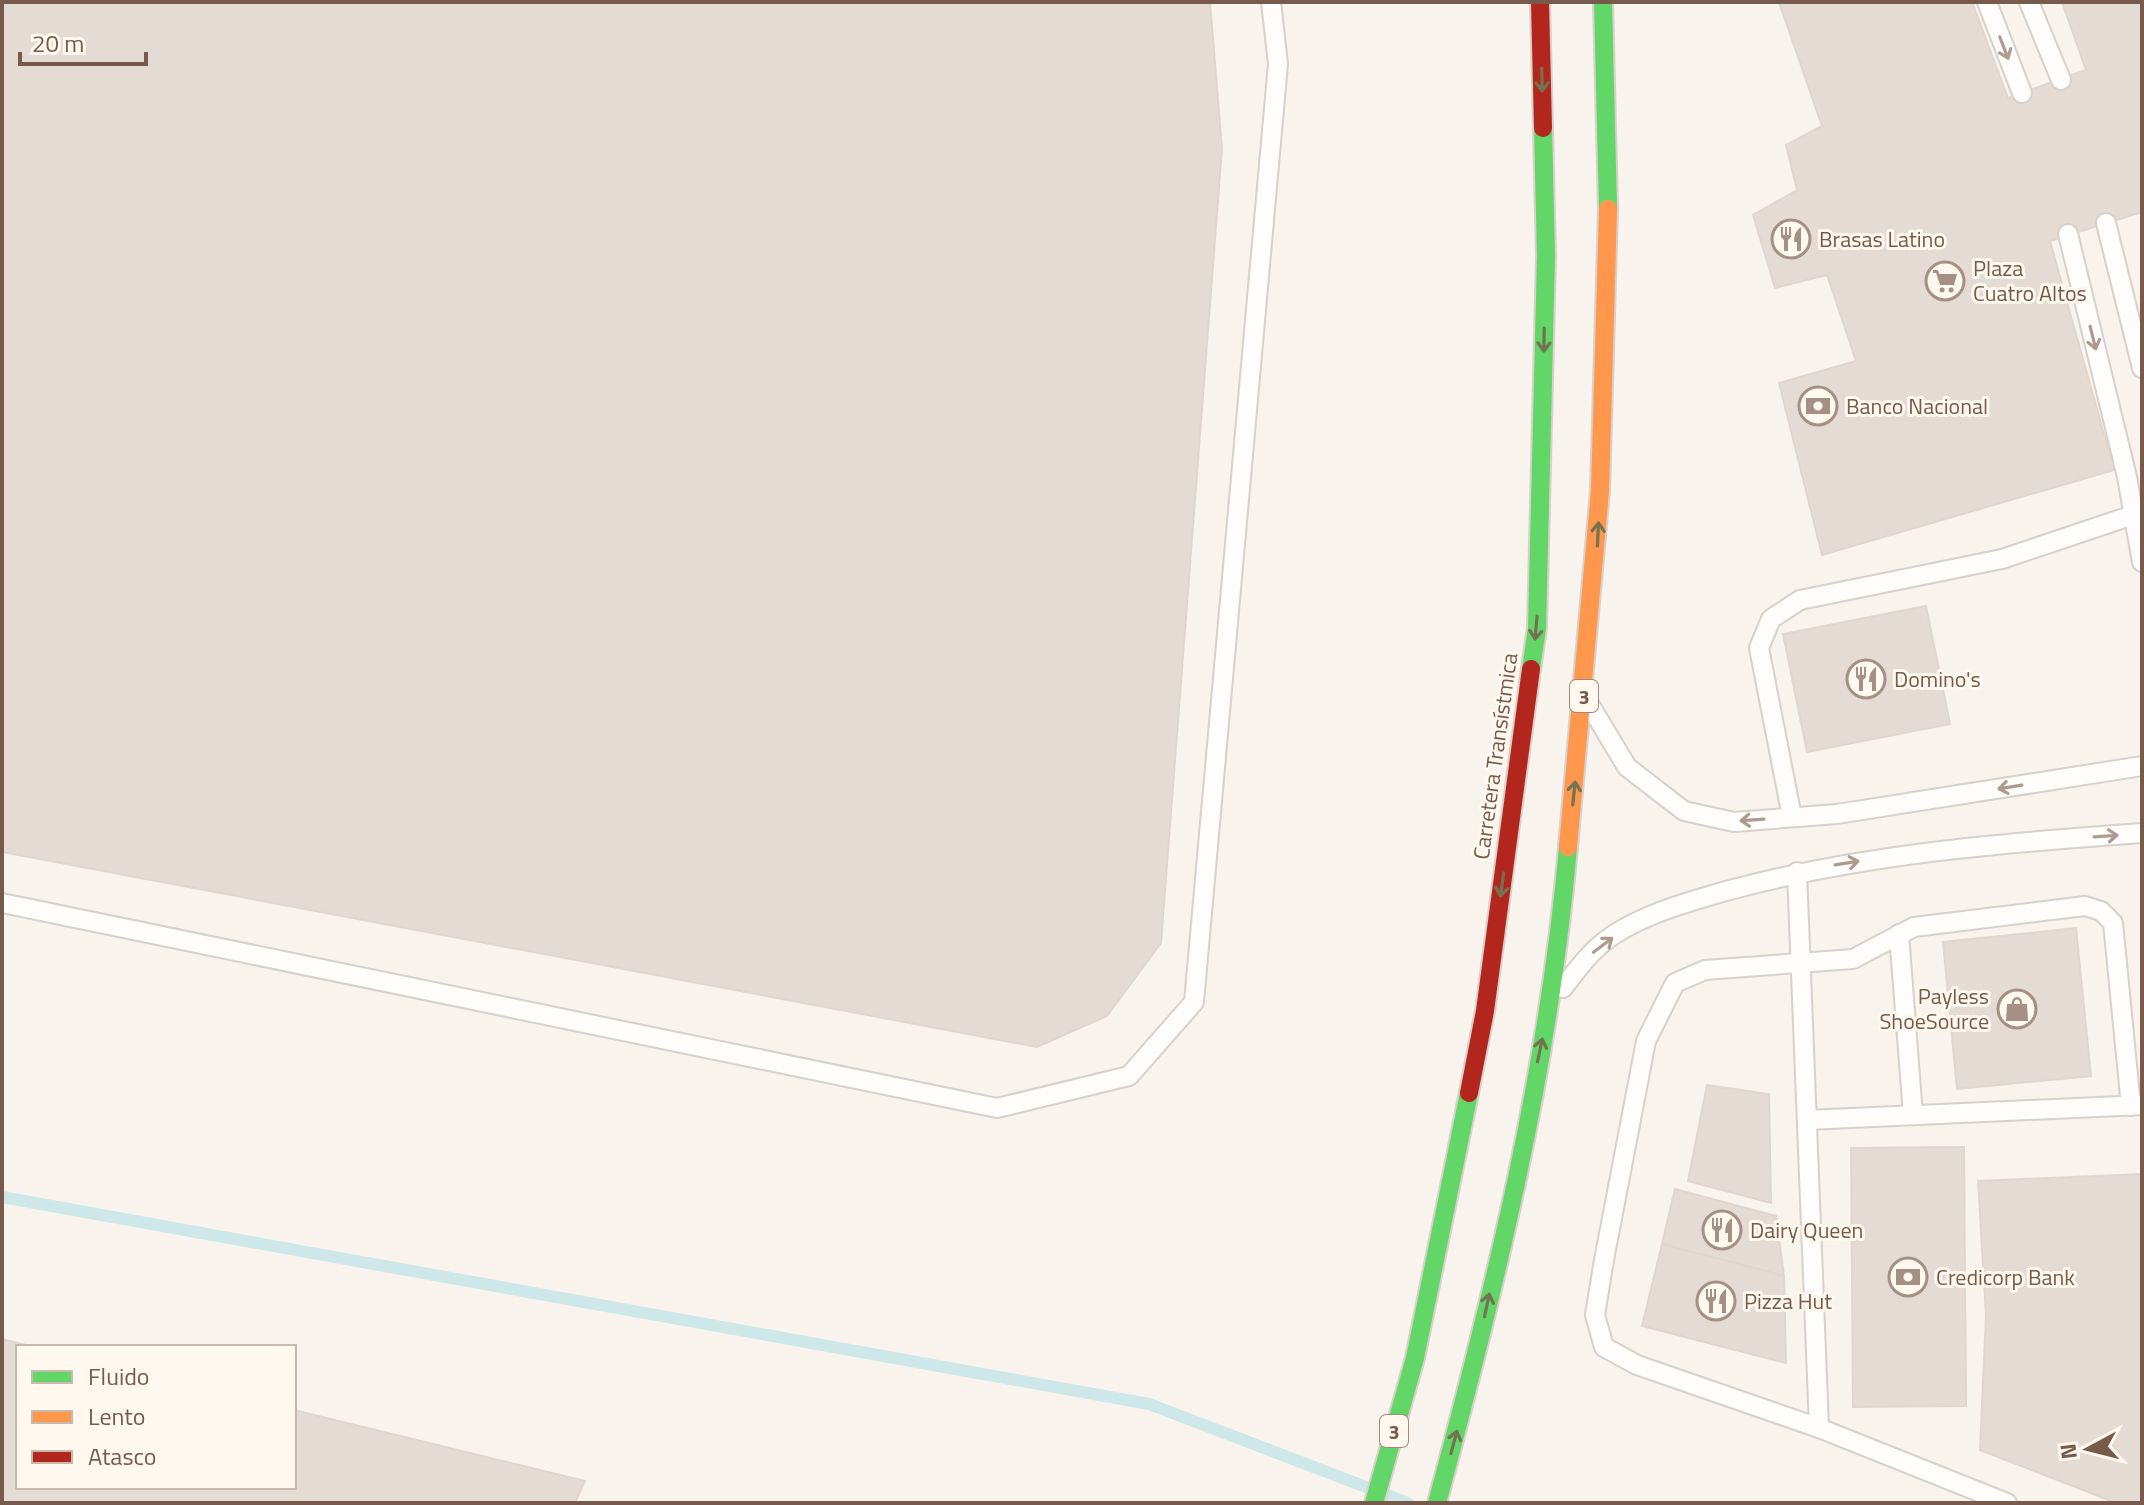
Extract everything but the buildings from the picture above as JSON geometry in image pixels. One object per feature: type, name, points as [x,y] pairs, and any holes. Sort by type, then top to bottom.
[{"type":"main road","name":"Carretera Transístmica","points":[[1374,1503],[1415,1358],[1485,1011],[1537,628],[1546,256],[1540,2]]},
{"type":"main road","name":"3","points":[[1437,1503],[1471,1381],[1550,1002],[1592,630],[1609,364],[1609,115],[1603,2]]},
{"type":"lane","points":[[2,903],[997,1108],[1129,1076],[1194,1002],[1278,64],[1271,2]]},
{"type":"lane","points":[[1987,2],[2022,93]]},
{"type":"lane","points":[[2029,2],[2061,80]]},
{"type":"lane","points":[[2106,223],[2142,368]]},
{"type":"lane","points":[[2068,234],[2138,513],[2142,562]]},
{"type":"lane","points":[[1792,817],[1759,648],[1771,619],[1800,600],[2002,559],[2138,513]]},
{"type":"lane","points":[[1584,696],[1627,767],[1684,811],[1734,822],[1837,814],[2142,766]]},
{"type":"lane","points":[[1550,1002],[1600,945],[1666,908],[1797,872],[1847,862],[2030,841],[2142,833]]},
{"type":"lane","points":[[1797,872],[1819,1428]]},
{"type":"lane","points":[[1807,1120],[2136,1106],[2113,923],[2101,911],[2085,906],[1914,927],[1878,949],[1853,959],[1801,966],[1705,970],[1675,983],[1662,1003],[1646,1041],[1595,1315],[1604,1347],[1617,1356],[1819,1428],[2007,1503]]},
{"type":"lane","points":[[1899,934],[1913,1115]]},
{"type":"waterway","points":[[2,1197],[1149,1404],[1408,1503]]},
{"type":"traffic: fast","points":[[1603,2],[1608,209]]},
{"type":"traffic: fast","points":[[1531,669],[1537,628],[1546,256],[1543,128]]},
{"type":"traffic: fast","points":[[1437,1503],[1517,1178],[1548,1013],[1568,847]]},
{"type":"traffic: fast","points":[[1374,1503],[1415,1358],[1469,1093]]},
{"type":"traffic: slow","points":[[1568,847],[1600,491],[1608,209]]},
{"type":"traffic: jam","points":[[1540,2],[1543,128]]},
{"type":"traffic: jam","points":[[1469,1093],[1485,1011],[1531,669]]},
{"type":"place","name":"Brasas Latino","points":[[1791,239]]},
{"type":"place","name":"Plaza Cuatro Altos","points":[[1945,281]]},
{"type":"place","name":"Banco Nacional","points":[[1818,406]]},
{"type":"place","name":"Domino's","points":[[1866,679]]},
{"type":"place","name":"Payless ShoeSource","points":[[2017,1009]]},
{"type":"place","name":"Dairy Queen","points":[[1722,1230]]},
{"type":"place","name":"Credicorp Bank","points":[[1908,1277]]},
{"type":"place","name":"Pizza Hut","points":[[1716,1301]]}]
